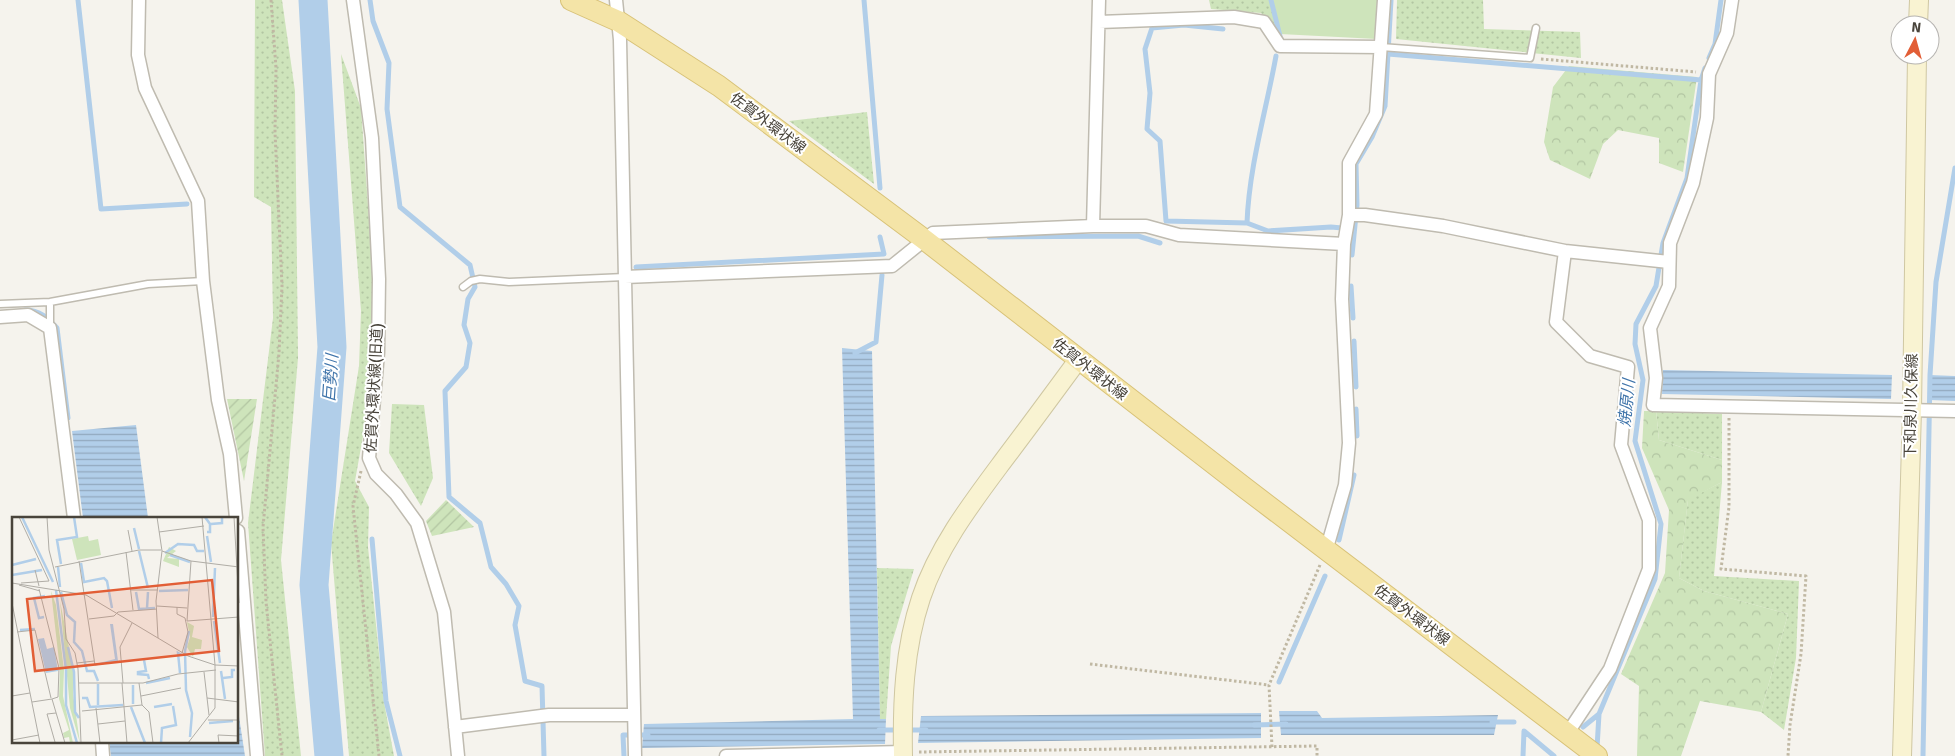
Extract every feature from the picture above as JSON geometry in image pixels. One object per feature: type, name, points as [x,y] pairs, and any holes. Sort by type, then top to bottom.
[{"type":"main road","name":"佐賀外環状線","points":[[571,0],[618,21],[719,86],[925,240],[1326,551],[1597,756]]},
{"type":"street","points":[[139,0],[138,55],[145,88],[198,200],[203,281],[218,400],[230,454],[236,517]]},
{"type":"street","name":"佐賀外環状線(旧道)","points":[[353,0],[372,138],[379,279],[378,352],[369,458],[376,474],[396,494],[417,523],[444,612],[458,756]]},
{"type":"street","points":[[616,0],[625,278],[635,756]]},
{"type":"street","points":[[1093,226],[1099,0]]},
{"type":"street","points":[[1326,551],[1345,485],[1349,443],[1342,299],[1348,219],[1349,163],[1376,114],[1384,0]]},
{"type":"street","points":[[1732,0],[1727,33],[1709,74],[1707,118],[1693,184],[1670,243],[1669,286],[1650,328],[1655,384],[1653,405],[1955,411]]},
{"type":"street","points":[[1918,15],[1919,0]]},
{"type":"street","points":[[1099,22],[1234,17],[1264,22],[1280,46],[1381,47]]},
{"type":"street","name":"下和泉川久保線","points":[[1902,756],[1912,410],[1917,65]]},
{"type":"street","points":[[1348,219],[1365,215],[1443,226],[1565,251],[1669,262]]},
{"type":"street","points":[[625,278],[892,266],[933,233],[1093,226],[1146,226],[1179,235],[1345,241]]},
{"type":"street","points":[[1565,251],[1556,322],[1590,356],[1628,367],[1621,445],[1649,520],[1648,569],[1624,633],[1610,669],[1567,734]]},
{"type":"street","points":[[0,317],[28,315],[50,328],[74,517]]},
{"type":"street","points":[[726,756],[903,754],[902,714],[908,654],[921,598],[937,561],[964,512],[1078,360]]},
{"type":"street","points":[[239,543],[257,756]]},
{"type":"street","points":[[455,727],[549,715],[634,715]]},
{"type":"lane","points":[[1381,47],[1396,46],[1530,58],[1536,28]]},
{"type":"lane","points":[[463,287],[471,281],[480,278],[509,282],[625,278]]},
{"type":"lane","points":[[0,304],[50,302],[148,284],[203,281]]},
{"type":"lane","points":[[50,302],[50,328]]},
{"type":"path","points":[[271,0],[276,68],[275,132],[282,286],[279,353],[263,527],[266,602],[282,756]]},
{"type":"path","points":[[1530,58],[1696,72]]},
{"type":"path","points":[[1729,408],[1729,507],[1721,569],[1806,576],[1801,654],[1790,725],[1788,756]]},
{"type":"path","points":[[369,458],[358,475],[354,506],[379,756]]},
{"type":"path","points":[[1272,747],[1269,685],[1326,551]]},
{"type":"path","points":[[1090,664],[1269,685]]},
{"type":"path","points":[[903,754],[1317,746],[1317,756]]},
{"type":"green space","points":[[255,0],[282,0],[295,91],[298,358],[281,560],[301,756],[265,756],[248,523],[273,318],[271,207],[254,197]]},
{"type":"green space","points":[[1209,0],[1273,0],[1280,34],[1261,13],[1211,9]]},
{"type":"green space","points":[[1273,0],[1379,0],[1377,39],[1280,34]]},
{"type":"green space","points":[[1397,0],[1483,0],[1484,29],[1580,32],[1581,58],[1396,39]]},
{"type":"green space","points":[[341,54],[361,108],[375,303],[365,425],[355,481],[369,507],[368,547],[384,702],[394,756],[349,756],[331,543],[359,366],[361,311]]},
{"type":"green space","points":[[1569,66],[1697,77],[1683,172],[1659,163],[1659,138],[1618,130],[1603,144],[1590,179],[1550,160],[1544,142],[1553,87]]},
{"type":"green space","points":[[867,112],[874,184],[789,121]]},
{"type":"green space","points":[[227,399],[257,399],[244,481]]},
{"type":"green space","points":[[392,404],[424,405],[433,478],[421,506],[389,453]]},
{"type":"green space","points":[[1644,411],[1656,411],[1659,440],[1722,460],[1722,482],[1688,500],[1679,578],[1704,591],[1788,614],[1761,712],[1700,701],[1681,756],[1637,756],[1639,686],[1621,674],[1665,573],[1669,510],[1642,448]]},
{"type":"green space","points":[[1656,411],[1722,414],[1722,460],[1659,440]]},
{"type":"green space","points":[[1722,482],[1714,576],[1799,581],[1796,658],[1784,730],[1761,712],[1788,614],[1704,591],[1679,578],[1688,499]]},
{"type":"green space","points":[[446,500],[474,527],[432,536],[426,521]]},
{"type":"green space","points":[[877,568],[914,569],[891,646],[886,719],[880,719]]},
{"type":"water","points":[[842,348],[872,351],[880,719],[886,719],[885,744],[642,748],[644,724],[853,719]]},
{"type":"water","points":[[1663,370],[1892,375],[1891,399],[1662,394]]},
{"type":"water","points":[[1930,375],[1955,376],[1955,401],[1930,400]]},
{"type":"water","points":[[136,425],[148,517],[83,517],[72,431]]},
{"type":"water","points":[[1279,711],[1317,711],[1322,718],[1498,715],[1494,735],[1281,735]]},
{"type":"water","points":[[1261,713],[1261,738],[918,743],[921,716]]},
{"type":"water","points":[[239,717],[245,756],[111,756],[109,744],[239,744]]},
{"type":"waterway","points":[[78,0],[101,209],[187,204]]},
{"type":"waterway","name":"巨勢川","points":[[313,0],[332,347],[314,585],[329,756]]},
{"type":"waterway","points":[[370,0],[373,21],[389,63],[387,109],[400,207],[470,265],[475,287],[468,299],[464,325],[470,343],[466,367],[445,391],[449,497],[480,523],[491,567],[506,584],[519,606],[515,625],[525,681],[542,686],[544,756]]},
{"type":"waterway","points":[[864,0],[880,188]]},
{"type":"waterway","points":[[1271,0],[1280,36]]},
{"type":"waterway","points":[[1352,255],[1357,205],[1356,164],[1372,137],[1385,106],[1391,0]]},
{"type":"waterway","points":[[1709,58],[1715,44],[1721,0]]},
{"type":"waterway","points":[[1223,29],[1184,25],[1152,28],[1145,49],[1150,93],[1147,129],[1160,141],[1166,221],[1247,223],[1268,231],[1331,227],[1353,229]]},
{"type":"waterway","points":[[1388,54],[1701,80]]},
{"type":"waterway","points":[[1247,223],[1254,160],[1276,56]]},
{"type":"waterway","name":"焼原川","points":[[1597,748],[1599,714],[1655,579],[1661,524],[1635,441],[1643,380],[1635,344],[1636,324],[1656,286],[1663,243],[1687,178],[1701,80],[1705,68]]},
{"type":"waterway","points":[[1923,756],[1930,375],[1936,282],[1955,168]]},
{"type":"waterway","points":[[989,237],[1138,236],[1160,243]]},
{"type":"waterway","points":[[636,267],[884,254],[880,237]]},
{"type":"waterway","points":[[855,353],[876,342],[882,275]]},
{"type":"waterway","points":[[1351,286],[1353,318]]},
{"type":"waterway","points":[[25,310],[35,311],[43,315],[57,328],[68,418]]},
{"type":"waterway","points":[[1354,341],[1356,387]]},
{"type":"waterway","points":[[1356,409],[1357,436]]},
{"type":"waterway","points":[[1339,540],[1354,475]]},
{"type":"waterway","points":[[372,539],[386,701],[400,756]]},
{"type":"waterway","points":[[1279,682],[1325,576]]},
{"type":"waterway","points":[[1583,727],[1599,714]]},
{"type":"waterway","points":[[1492,722],[1514,722]]},
{"type":"waterway","points":[[1254,725],[1286,724]]},
{"type":"waterway","points":[[879,730],[926,730]]},
{"type":"waterway","points":[[1523,756],[1524,731],[1554,756]]},
{"type":"waterway","points":[[624,756],[623,735],[648,735]]}]
